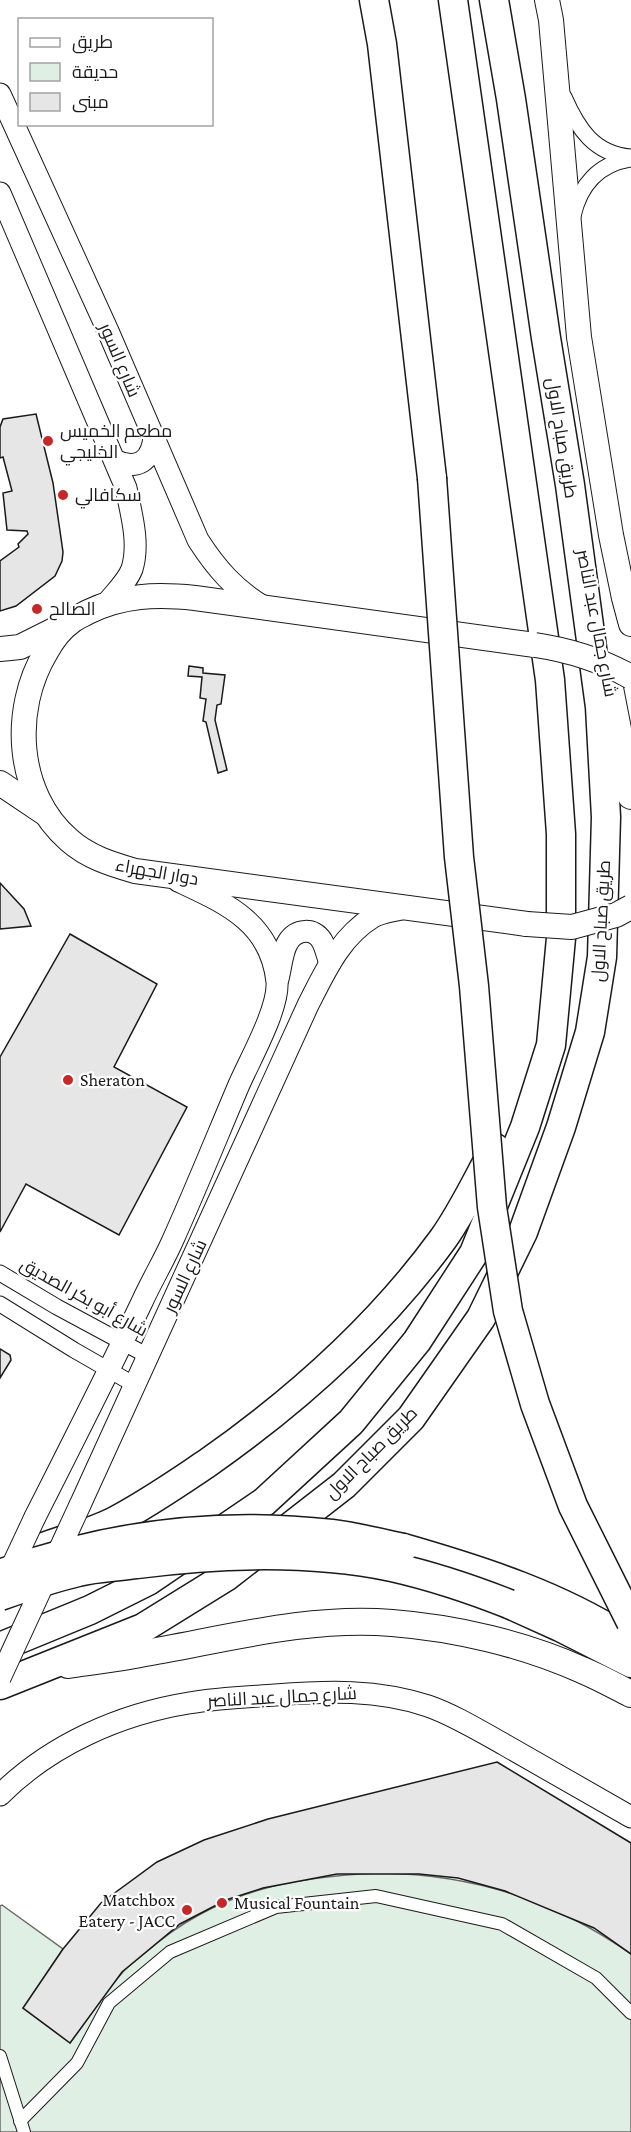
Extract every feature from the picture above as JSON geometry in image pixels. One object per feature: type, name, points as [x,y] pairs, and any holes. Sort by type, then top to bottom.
[{"type":"highway","points":[[374,0],[382,44],[432,478],[459,857],[474,986],[492,1207],[508,1311],[535,1404],[573,1506],[631,1622]]},
{"type":"highway","name":"طريق صباح الاول","points":[[0,1647],[90,1610],[148,1581],[264,1503],[351,1422],[417,1341],[474,1252],[525,1127],[551,1045],[561,938],[561,834],[550,680],[453,0]]},
{"type":"highway","name":"طريق صباح الاول","points":[[0,1685],[143,1628],[227,1576],[344,1485],[411,1418],[481,1318],[524,1232],[561,1127],[590,1032],[602,957],[606,817],[600,707],[570,484],[494,0]]},
{"type":"highway","name":"شارع جمال عبد الناصر","points":[[570,484],[631,796]]},
{"type":"highway","points":[[0,1562],[111,1523],[155,1498],[236,1443],[288,1404],[386,1310],[444,1238],[499,1141],[536,1043],[561,938]]},
{"type":"highway","points":[[0,1574],[130,1538],[218,1530],[283,1530],[334,1534],[403,1548],[466,1565],[533,1590],[582,1613],[631,1642]]},
{"type":"highway","points":[[0,1594],[81,1571],[168,1560],[274,1555],[332,1559],[390,1567],[452,1582],[509,1604],[631,1663]]},
{"type":"highway","points":[[47,1668],[139,1655],[262,1631],[304,1626],[392,1623],[465,1635],[541,1654],[581,1669],[631,1694]]},
{"type":"main road","name":"طريق صباح الاول","points":[[551,7],[579,337],[611,535],[631,624]]},
{"type":"main road","name":"شارع السور","points":[[0,94],[108,331],[186,513],[211,561],[246,596],[264,607]]},
{"type":"main road","points":[[0,193],[126,488],[134,523],[132,569],[121,587],[106,604]]},
{"type":"main road","points":[[116,461],[126,465],[137,464],[147,458],[153,449],[154,438]]},
{"type":"main road","name":"دوار الجهراء","points":[[631,677],[615,668],[556,648],[264,607],[170,596],[135,597],[106,604],[72,620],[60,633],[40,661],[28,693],[23,735],[26,760],[36,793],[50,817],[69,840],[102,861],[135,871],[527,924],[572,927],[616,915],[631,907]]},
{"type":"main road","points":[[0,649],[20,647],[30,643],[72,620]]},
{"type":"main road","points":[[0,783],[50,817]]},
{"type":"main road","name":"شارع السور","points":[[0,1594],[35,1517],[172,1243],[269,1020],[277,985],[274,965],[264,941],[248,921],[228,905],[167,875]]},
{"type":"main road","name":"شارع السور","points":[[0,1678],[308,1005],[330,963],[350,935],[375,916],[405,908]]},
{"type":"main road","points":[[277,985],[286,944],[294,934],[303,931],[313,932],[321,939],[330,963]]},
{"type":"main road","name":"شارع جمال عبد الناصر","points":[[0,1795],[59,1750],[90,1733],[122,1720],[189,1703],[345,1691],[387,1695],[429,1707],[469,1725],[631,1817]]},
{"type":"street","points":[[556,80],[573,116],[587,136],[602,149],[618,156],[631,158]]},
{"type":"street","points":[[570,233],[576,205],[584,187],[595,174],[608,165],[631,158]]},
{"type":"street","name":"شارع أبو بكر الصديق","points":[[0,1273],[148,1356]]},
{"type":"street","points":[[0,1304],[135,1385]]},
{"type":"street","points":[[22,2126],[77,2063],[109,2003],[170,1952],[276,1907],[376,1896],[502,1924],[596,1978],[631,2013]]},
{"type":"street","points":[[0,2056],[22,2126]]},
{"type":"green space","points":[[382,1873],[449,1879],[512,1894],[573,1919],[631,1954],[631,2132],[0,2132],[0,1906],[2,1905],[63,1949],[23,2008],[70,2043],[125,1970],[173,1931],[200,1914],[228,1901],[286,1883]]},
{"type":"building","points":[[36,414],[53,483],[63,552],[62,561],[55,576],[16,606],[0,611],[0,561],[19,547],[18,544],[28,534],[27,531],[7,530],[3,493],[12,491],[3,457],[0,458],[0,427],[3,419]]},
{"type":"building","points":[[189,666],[203,668],[203,673],[225,675],[221,704],[217,705],[215,720],[227,770],[218,773],[206,722],[203,721],[206,699],[200,698],[202,677],[188,676]]},
{"type":"building","points":[[0,883],[24,909],[31,926],[0,929]]},
{"type":"building","name":"Sheraton","points":[[70,934],[157,984],[114,1067],[187,1107],[119,1235],[26,1184],[0,1232],[0,1057]]},
{"type":"building","points":[[0,1349],[10,1355],[11,1360],[0,1378]]},
{"type":"building","points":[[497,1762],[631,1843],[631,1954],[594,1928],[505,1891],[458,1878],[419,1874],[337,1874],[263,1888],[226,1900],[180,1924],[122,1972],[70,2043],[23,2008],[63,1949],[101,1903],[157,1862],[204,1840],[268,1819]]},
{"type":"place","name":"مطعم الخميس الخليجي","points":[[48,441]]},
{"type":"place","name":"سكافالي","points":[[63,495]]},
{"type":"place","name":"الصالح","points":[[37,609]]},
{"type":"place","name":"Sheraton","points":[[68,1080]]},
{"type":"place","name":"Musical Fountain","points":[[222,1903]]},
{"type":"place","name":"Matchbox Eatery - JACC","points":[[187,1910]]}]
